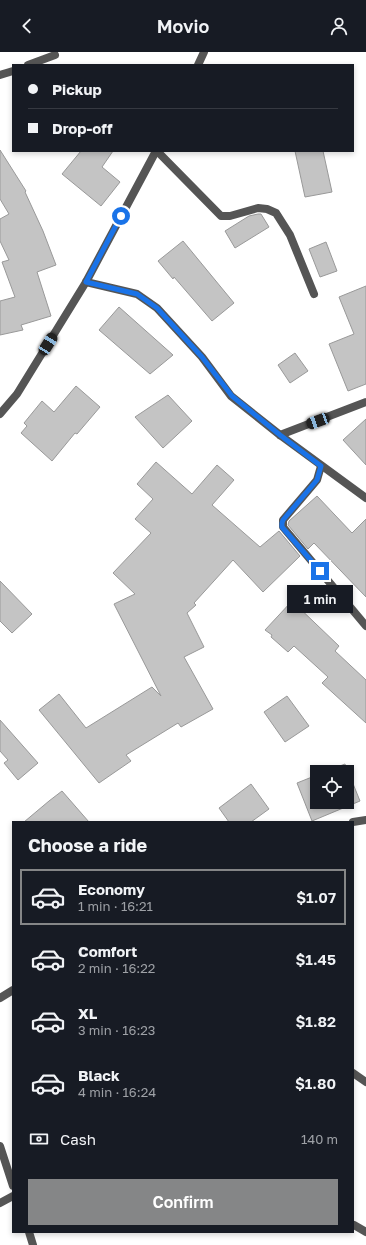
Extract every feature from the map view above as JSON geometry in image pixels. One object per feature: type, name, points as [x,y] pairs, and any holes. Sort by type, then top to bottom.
[{"type":"street","points":[[198,64],[204,52]]},
{"type":"street","points":[[31,64],[55,55]]},
{"type":"street","points":[[0,75],[12,71]]},
{"type":"street","points":[[0,414],[17,394],[86,282],[156,152]]},
{"type":"street","points":[[158,152],[221,216],[230,216],[258,208],[267,209],[276,213],[290,235],[314,294]]},
{"type":"street","points":[[86,282],[137,294],[157,308],[202,357],[232,396],[280,435],[366,498]]},
{"type":"street","points":[[280,435],[366,402]]},
{"type":"street","points":[[321,466],[317,480],[283,520],[282,527],[366,626]]},
{"type":"street","points":[[354,822],[366,820]]},
{"type":"street","points":[[0,998],[12,991]]},
{"type":"street","points":[[354,1074],[366,1082]]},
{"type":"street","points":[[0,1146],[12,1183]]},
{"type":"street","points":[[0,1203],[12,1197]]},
{"type":"street","points":[[354,1225],[366,1232]]},
{"type":"street","points":[[29,1233],[33,1245]]},
{"type":"building","points":[[0,150],[26,191],[25,192],[43,231],[56,265],[37,272],[51,316],[21,325],[23,330],[0,335],[0,301],[15,297],[2,262],[9,260],[0,241],[0,219],[9,214],[0,199]]},
{"type":"building","points":[[80,152],[112,152],[102,167],[120,182],[101,206],[62,174]]},
{"type":"building","points":[[295,152],[323,152],[332,192],[305,197]]},
{"type":"building","points":[[261,214],[269,227],[235,248],[225,231],[249,216]]},
{"type":"building","points":[[183,241],[234,303],[212,321],[158,261]]},
{"type":"building","points":[[326,242],[337,271],[320,277],[309,249]]},
{"type":"building","points":[[366,286],[366,384],[348,391],[329,344],[354,334],[339,297]]},
{"type":"building","points":[[119,307],[173,355],[150,374],[99,330]]},
{"type":"building","points":[[295,353],[308,371],[290,383],[278,365]]},
{"type":"building","points":[[76,386],[100,407],[77,434],[75,433],[52,461],[21,433],[27,426],[24,423],[42,401],[54,412]]},
{"type":"building","points":[[168,395],[192,421],[163,448],[135,417]]},
{"type":"building","points":[[366,419],[366,465],[343,440]]},
{"type":"building","points":[[156,462],[192,494],[217,465],[234,480],[212,505],[260,547],[279,531],[300,556],[263,592],[233,560],[194,603],[196,605],[187,613],[204,647],[184,657],[213,709],[181,727],[178,723],[126,755],[131,761],[99,783],[39,710],[59,694],[86,728],[152,687],[161,696],[114,604],[135,594],[113,573],[151,533],[135,519],[153,499],[137,484]]},
{"type":"building","points":[[317,496],[352,533],[366,519],[366,597],[314,543],[308,549],[288,525],[289,521]]},
{"type":"building","points":[[0,581],[32,614],[12,633],[0,621]]},
{"type":"building","points":[[292,601],[339,646],[335,651],[366,680],[366,723],[322,683],[328,677],[294,646],[288,652],[271,637],[272,635],[265,630]]},
{"type":"building","points":[[287,696],[309,726],[285,742],[264,712]]},
{"type":"building","points":[[0,720],[38,763],[18,780],[4,763],[8,760],[0,751]]},
{"type":"building","points":[[310,778],[310,809],[341,809],[312,821],[297,783]]},
{"type":"building","points":[[251,784],[269,809],[252,821],[228,821],[219,808]]},
{"type":"building","points":[[354,786],[360,801],[354,804]]},
{"type":"building","points":[[62,791],[88,821],[25,821]]},
{"type":"route","points":[[121,216],[86,282],[137,294],[157,308],[202,357],[232,396],[321,466],[317,480],[282,523],[282,527],[320,571]]}]
